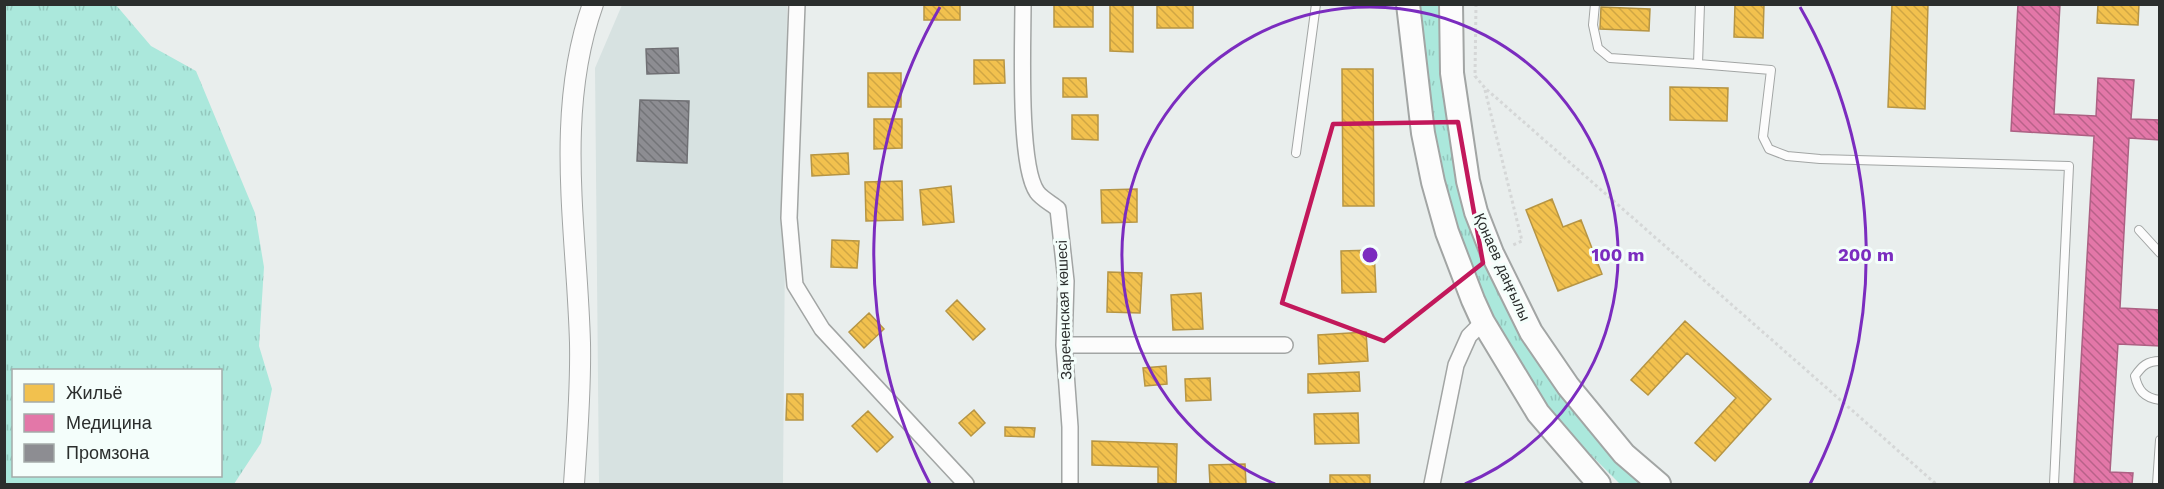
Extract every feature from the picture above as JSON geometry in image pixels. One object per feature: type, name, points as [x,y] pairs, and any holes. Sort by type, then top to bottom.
[{"type":"main road","points":[[1408,4],[1422,122],[1433,182],[1447,232],[1483,322],[1538,413],[1599,484]]},
{"type":"main road","name":"Қонаев даңғылы","points":[[1451,4],[1452,74],[1468,181],[1476,212],[1492,253],[1531,332],[1568,386],[1624,454],[1659,484]]},
{"type":"street","points":[[574,484],[579,415],[580,344],[571,195],[570,129],[580,50],[593,4]]},
{"type":"street","points":[[797,4],[789,218],[795,285],[822,329],[966,484]]},
{"type":"street","name":"Зареченская көшесі","points":[[1023,4],[1023,113],[1028,171],[1037,192],[1058,209],[1066,281],[1064,345],[1070,427],[1070,484]]},
{"type":"street","points":[[1432,484],[1456,365],[1469,336],[1483,322]]},
{"type":"street","points":[[1064,345],[1285,345]]},
{"type":"lane","points":[[1296,153],[1316,4]]},
{"type":"lane","points":[[1595,4],[1593,26],[1598,48],[1610,58],[1771,70],[1763,138],[1769,149],[1787,156],[1820,159],[2069,166],[2054,484]]},
{"type":"lane","points":[[1698,64],[1700,4]]},
{"type":"lane","points":[[2139,230],[2160,253]]},
{"type":"lane","points":[[2160,361],[2151,361],[2142,366],[2135,376],[2138,388],[2144,394],[2160,400]]},
{"type":"lane","points":[[2157,484],[2160,440]]},
{"type":"path","points":[[1476,4],[1475,76],[1485,88],[1936,484]]},
{"type":"path","points":[[1485,88],[1522,241],[1492,253]]},
{"type":"highlighted area","points":[[1458,122],[1483,263],[1384,341],[1282,303],[1333,124]]},
{"type":"shaded area","points":[[622,5],[787,5],[783,484],[599,484],[595,68]]},
{"type":"green space","points":[[4,5],[116,5],[151,46],[196,71],[255,213],[264,267],[259,346],[272,389],[261,443],[234,484],[5,484]]},
{"type":"green space","points":[[1418,5],[1439,5],[1444,68],[1516,324],[1547,377],[1581,422],[1644,484],[1620,484],[1568,432],[1534,387],[1482,298],[1456,230],[1432,138]]},
{"type":"building: Жильё","points":[[924,4],[960,4],[960,20],[924,20]]},
{"type":"building: Жильё","points":[[1054,4],[1093,4],[1093,27],[1054,27]]},
{"type":"building: Жильё","points":[[1110,4],[1133,4],[1133,52],[1110,51]]},
{"type":"building: Жильё","points":[[1157,4],[1193,4],[1193,28],[1157,28]]},
{"type":"building: Жильё","points":[[1735,4],[1764,4],[1763,38],[1734,37]]},
{"type":"building: Жильё","points":[[1892,4],[1928,4],[1925,109],[1888,107]]},
{"type":"building: Жильё","points":[[2098,4],[2139,4],[2138,25],[2097,23]]},
{"type":"building: Жильё","points":[[1601,7],[1650,9],[1649,31],[1600,29]]},
{"type":"building: Жильё","points":[[974,60],[1004,60],[1005,83],[974,84]]},
{"type":"building: Жильё","points":[[1342,69],[1373,69],[1374,206],[1343,206]]},
{"type":"building: Жильё","points":[[868,73],[901,73],[901,107],[868,107]]},
{"type":"building: Жильё","points":[[1063,78],[1086,78],[1087,97],[1063,97]]},
{"type":"building: Жильё","points":[[1670,87],[1728,88],[1727,121],[1670,120]]},
{"type":"building: Жильё","points":[[1072,115],[1098,115],[1098,140],[1072,139]]},
{"type":"building: Жильё","points":[[874,119],[902,119],[902,148],[874,149]]},
{"type":"building: Жильё","points":[[848,153],[849,174],[812,176],[811,155]]},
{"type":"building: Жильё","points":[[902,181],[903,220],[866,221],[865,182]]},
{"type":"building: Жильё","points":[[951,186],[954,222],[923,225],[920,190]]},
{"type":"building: Жильё","points":[[1137,189],[1137,222],[1102,223],[1101,190]]},
{"type":"building: Жильё","points":[[1552,199],[1563,227],[1581,220],[1602,274],[1558,291],[1526,210]]},
{"type":"building: Жильё","points":[[832,240],[859,241],[857,268],[831,267]]},
{"type":"building: Жильё","points":[[1374,250],[1376,292],[1342,293],[1341,251]]},
{"type":"building: Жильё","points":[[1108,272],[1142,273],[1140,313],[1107,312]]},
{"type":"building: Жильё","points":[[1201,293],[1203,329],[1173,330],[1171,295]]},
{"type":"building: Жильё","points":[[957,300],[985,329],[973,340],[946,311]]},
{"type":"building: Жильё","points":[[869,313],[884,329],[864,348],[849,332]]},
{"type":"building: Жильё","points":[[1685,321],[1771,399],[1715,461],[1695,443],[1736,398],[1687,353],[1648,395],[1631,380]]},
{"type":"building: Жильё","points":[[1366,332],[1368,361],[1319,364],[1318,335]]},
{"type":"building: Жильё","points":[[1166,366],[1167,384],[1145,386],[1143,368]]},
{"type":"building: Жильё","points":[[1359,372],[1360,391],[1308,393],[1308,374]]},
{"type":"building: Жильё","points":[[1210,378],[1211,400],[1186,401],[1185,379]]},
{"type":"building: Жильё","points":[[787,394],[803,394],[803,420],[786,420]]},
{"type":"building: Жильё","points":[[974,410],[985,423],[971,436],[959,423]]},
{"type":"building: Жильё","points":[[868,411],[893,437],[877,452],[852,426]]},
{"type":"building: Жильё","points":[[1358,413],[1359,443],[1315,444],[1314,414]]},
{"type":"building: Жильё","points":[[1005,427],[1035,428],[1034,437],[1005,436]]},
{"type":"building: Жильё","points":[[1092,441],[1177,444],[1176,484],[1158,483],[1158,467],[1092,465]]},
{"type":"building: Жильё","points":[[1245,464],[1246,484],[1210,484],[1209,465]]},
{"type":"building: Жильё","points":[[1330,475],[1370,475],[1370,484],[1330,484]]},
{"type":"building: Медицина","points":[[2018,4],[2060,4],[2054,114],[2096,116],[2098,78],[2134,80],[2131,119],[2160,120],[2160,140],[2129,138],[2120,308],[2160,310],[2160,346],[2118,344],[2110,472],[2133,473],[2132,484],[2074,484],[2094,136],[2011,131]]},
{"type":"building: Промзона","points":[[678,48],[679,73],[647,74],[646,49]]},
{"type":"building: Промзона","points":[[640,100],[689,101],[687,163],[637,161]]}]
